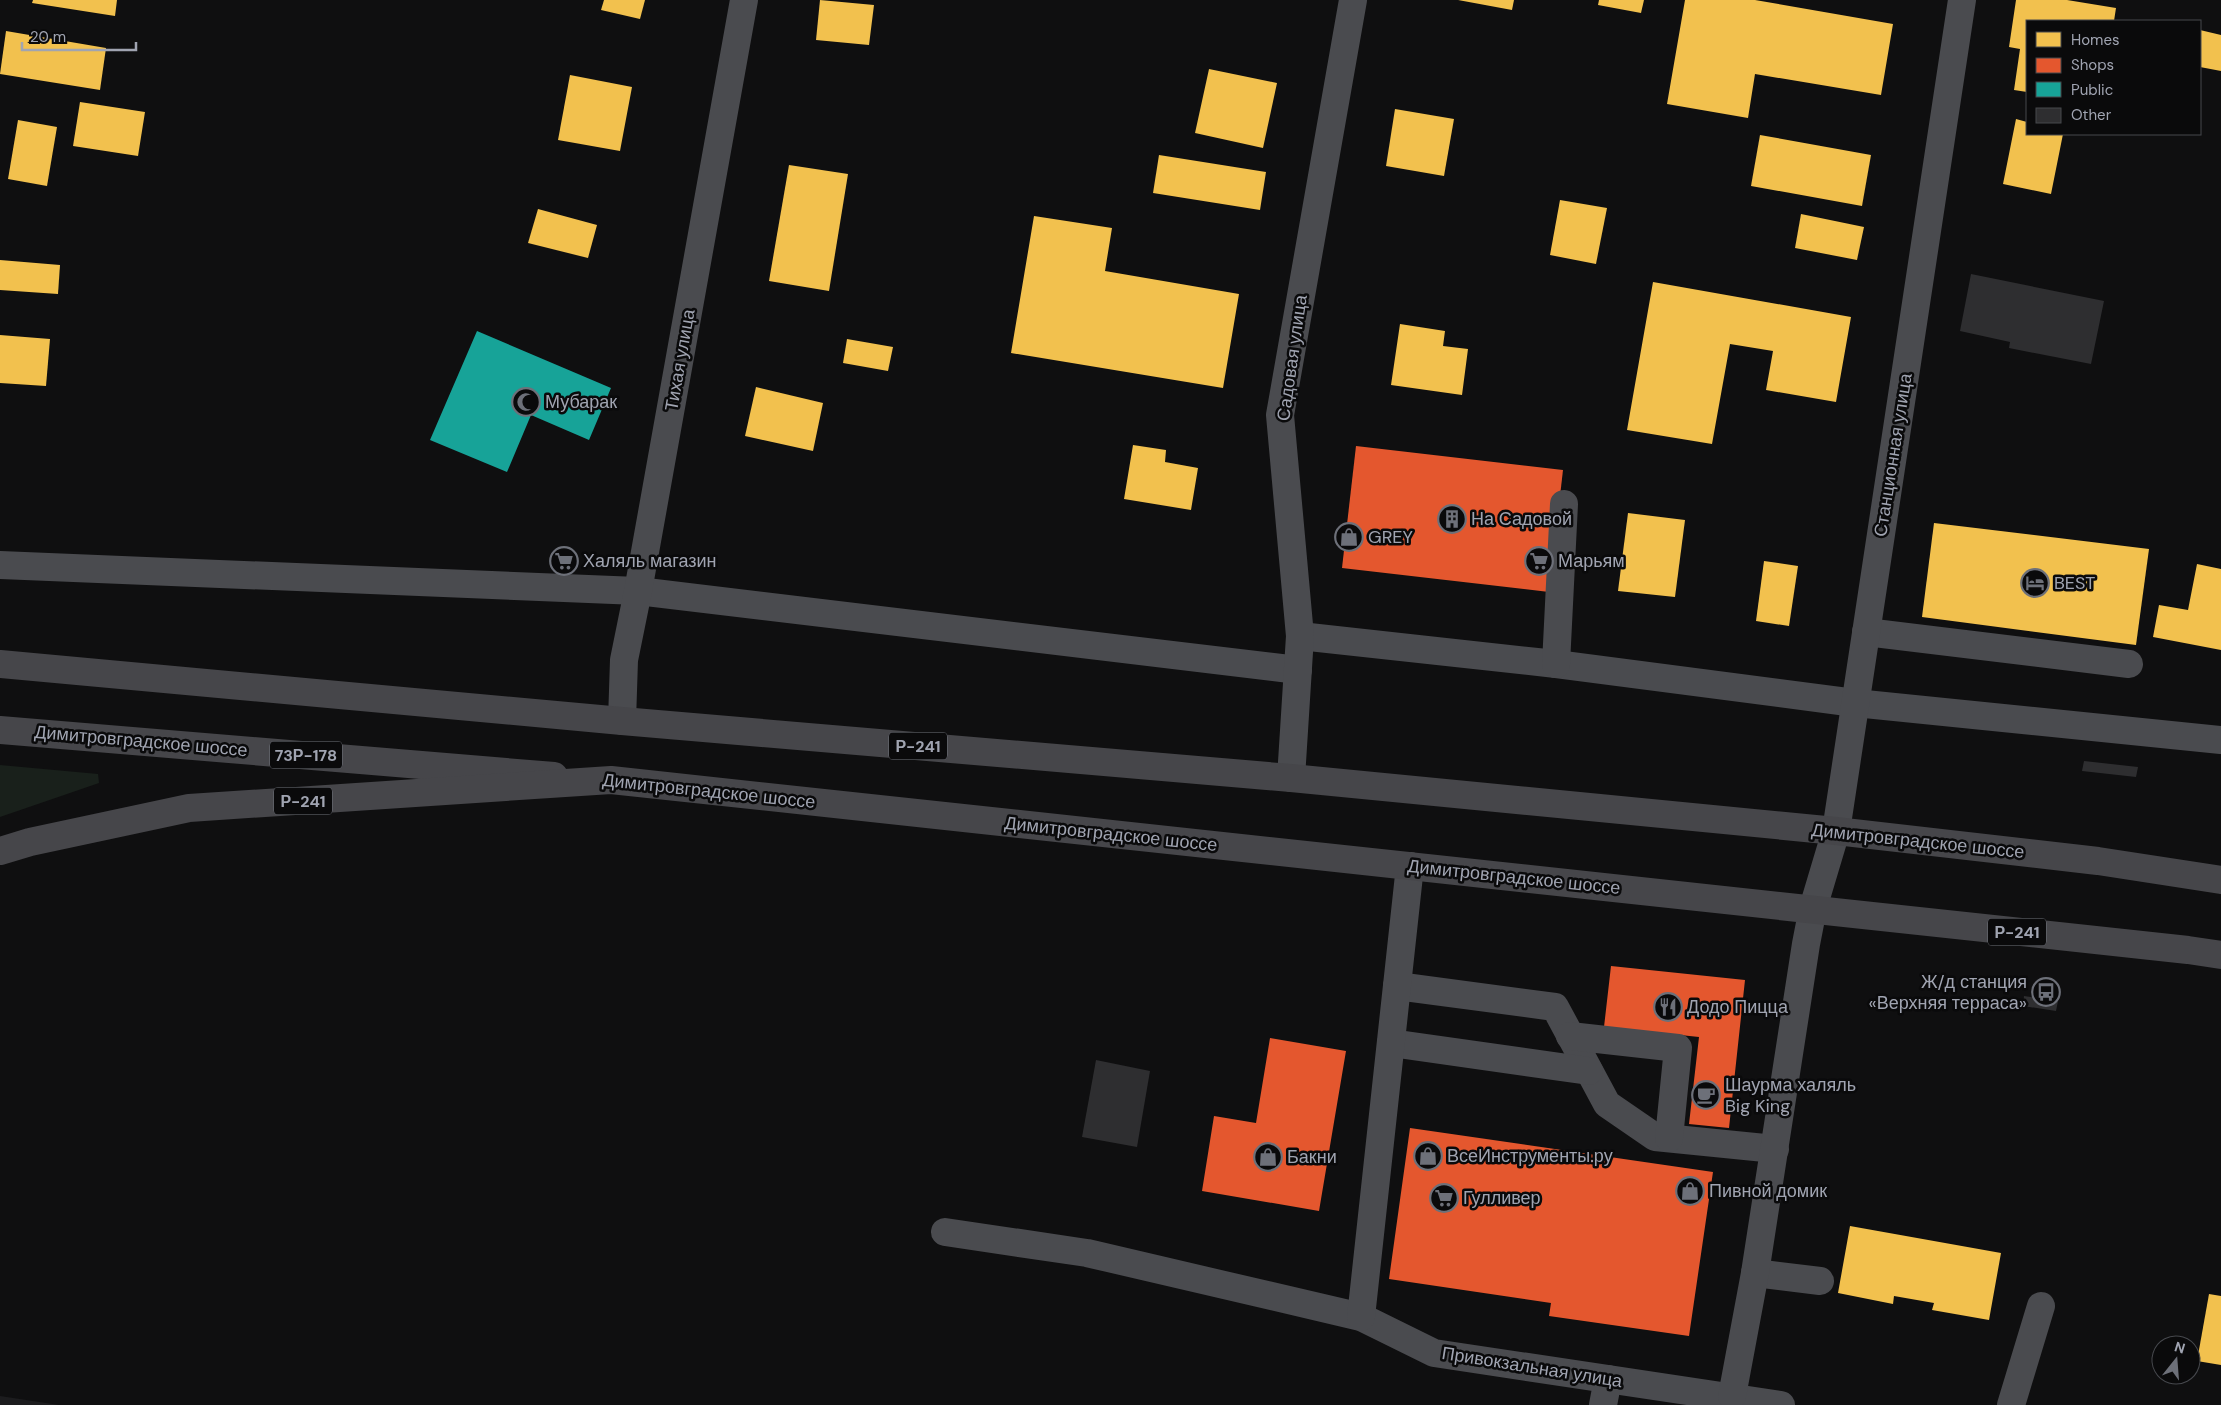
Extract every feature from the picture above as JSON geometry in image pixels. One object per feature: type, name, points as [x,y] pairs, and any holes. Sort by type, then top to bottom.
[{"type":"main road","name":"Димитровградское шоссе","points":[[0,664],[622,721],[1291,778],[1836,831],[2098,861],[2221,880]]},
{"type":"main road","name":"Димитровградское шоссе","points":[[0,730],[611,780],[1813,908],[2221,955]]},
{"type":"main road","name":"Р-241","points":[[0,851],[30,842],[189,808],[611,780]]},
{"type":"street","name":"Тихая улица","points":[[622,721],[624,660],[744,0]]},
{"type":"street","name":"Садовая улица","points":[[1291,778],[1300,636],[1280,415],[1353,0]]},
{"type":"street","name":"Станционная улица","points":[[1732,1396],[1755,1273],[1813,908],[1836,831],[1962,0]]},
{"type":"street","points":[[1556,664],[1564,504]]},
{"type":"street","points":[[0,564],[638,591],[1298,670]]},
{"type":"street","points":[[1866,632],[2129,664]]},
{"type":"street","points":[[1300,636],[1556,664],[1855,703],[2221,740]]},
{"type":"street","points":[[1361,1317],[1410,866]]},
{"type":"street","points":[[1397,986],[1555,1008],[1606,1104],[1655,1137],[1775,1149]]},
{"type":"street","points":[[1570,1036],[1678,1048],[1669,1138]]},
{"type":"street","points":[[1392,1043],[1589,1071]]},
{"type":"street","name":"Привокзальная улица","points":[[945,1232],[1087,1253],[1361,1317],[1434,1353],[1732,1396],[1781,1405]]},
{"type":"street","points":[[1755,1273],[1820,1281]]},
{"type":"street","points":[[2010,1405],[2041,1306]]},
{"type":"street","points":[[1603,1405],[1608,1379]]},
{"type":"shaded area","points":[[0,765],[98,774],[99,783],[0,817]]},
{"type":"shaded area","points":[[0,1396],[59,1405],[0,1405]]},
{"type":"building: Homes","points":[[33,0],[117,0],[115,16],[32,3]]},
{"type":"building: Homes","points":[[604,0],[645,0],[640,19],[601,10]]},
{"type":"building: Homes","points":[[820,0],[874,5],[869,45],[816,40]]},
{"type":"building: Homes","points":[[1458,0],[1514,0],[1512,10]]},
{"type":"building: Homes","points":[[1599,0],[1644,0],[1641,13],[1598,5]]},
{"type":"building: Homes","points":[[1685,0],[1755,0],[1893,24],[1881,95],[1755,74],[1748,118],[1667,104]]},
{"type":"building: Homes","points":[[2016,0],[2067,0],[2116,8],[2114,20],[2026,20],[2026,92],[2014,90],[2020,49],[2009,47]]},
{"type":"building: Homes","points":[[2201,30],[2221,35],[2221,71],[2201,67]]},
{"type":"building: Homes","points":[[6,31],[106,48],[100,90],[0,74]]},
{"type":"building: Homes","points":[[1209,69],[1277,83],[1263,148],[1195,133]]},
{"type":"building: Homes","points":[[570,75],[632,87],[620,151],[558,140]]},
{"type":"building: Homes","points":[[80,102],[145,112],[138,156],[73,146]]},
{"type":"building: Homes","points":[[1395,109],[1454,119],[1444,176],[1386,166]]},
{"type":"building: Homes","points":[[2016,119],[2026,122],[2026,135],[2063,135],[2051,194],[2003,184]]},
{"type":"building: Homes","points":[[18,120],[57,127],[47,186],[8,179]]},
{"type":"building: Homes","points":[[1760,135],[1871,155],[1862,206],[1751,186]]},
{"type":"building: Homes","points":[[1159,155],[1266,172],[1260,210],[1153,193]]},
{"type":"building: Homes","points":[[789,165],[848,174],[829,291],[769,281]]},
{"type":"building: Homes","points":[[1560,200],[1607,208],[1596,264],[1550,255]]},
{"type":"building: Homes","points":[[538,209],[597,225],[588,258],[528,243]]},
{"type":"building: Homes","points":[[1801,214],[1864,227],[1857,260],[1795,248]]},
{"type":"building: Homes","points":[[1034,216],[1112,228],[1105,271],[1239,294],[1223,388],[1011,353]]},
{"type":"building: Homes","points":[[0,260],[60,265],[58,294],[0,290]]},
{"type":"building: Homes","points":[[1653,282],[1851,317],[1836,402],[1766,390],[1773,351],[1730,344],[1712,444],[1627,430]]},
{"type":"building: Homes","points":[[1400,324],[1445,331],[1443,346],[1468,349],[1462,395],[1391,385]]},
{"type":"building: Homes","points":[[0,335],[50,339],[46,386],[0,383]]},
{"type":"building: Homes","points":[[847,339],[893,347],[888,371],[843,363]]},
{"type":"building: Homes","points":[[756,387],[823,403],[813,451],[745,436]]},
{"type":"building: Homes","points":[[1133,445],[1166,450],[1165,462],[1198,468],[1191,510],[1124,499]]},
{"type":"building: Homes","points":[[1628,513],[1685,520],[1675,597],[1618,591]]},
{"type":"building: Homes","name":"BEST","points":[[1934,523],[2149,549],[2136,645],[1922,617]]},
{"type":"building: Homes","points":[[1764,561],[1798,566],[1789,626],[1756,621]]},
{"type":"building: Homes","points":[[2197,564],[2221,569],[2221,650],[2153,637],[2159,605],[2188,610]]},
{"type":"building: Homes","points":[[1850,1226],[2001,1253],[1989,1320],[1932,1310],[1934,1303],[1894,1296],[1893,1304],[1838,1293]]},
{"type":"building: Homes","points":[[2209,1294],[2221,1296],[2221,1365],[2201,1362],[2201,1339]]},
{"type":"building: Shops","name":"На Садовой","points":[[1356,446],[1563,470],[1549,592],[1342,568]]},
{"type":"building: Shops","points":[[1611,966],[1745,980],[1729,1128],[1689,1124],[1699,1037],[1604,1027]]},
{"type":"building: Shops","name":"Бакни","points":[[1270,1038],[1346,1051],[1319,1211],[1202,1191],[1214,1116],[1256,1123]]},
{"type":"building: Shops","points":[[1410,1128],[1713,1172],[1689,1336],[1549,1316],[1551,1303],[1389,1279]]},
{"type":"building: Public","name":"Мубарак","points":[[477,331],[611,388],[589,440],[531,415],[507,472],[430,440]]},
{"type":"building: Other","points":[[1971,274],[2104,301],[2091,364],[2009,348],[2010,342],[1960,331]]},
{"type":"building: Other","points":[[2084,761],[2138,767],[2136,777],[2082,771]]},
{"type":"building: Other","points":[[2024,996],[2058,1001],[2056,1011],[2023,1006]]},
{"type":"building: Other","points":[[1096,1060],[1150,1071],[1137,1147],[1082,1137]]},
{"type":"place","name":"Мубарак","points":[[526,402]]},
{"type":"place","name":"На Садовой","points":[[1452,519]]},
{"type":"place","name":"GREY","points":[[1349,537]]},
{"type":"place","name":"Халяль магазин","points":[[564,561]]},
{"type":"place","name":"Марьям","points":[[1539,561]]},
{"type":"place","name":"BEST","points":[[2035,583]]},
{"type":"place","name":"Ж/д станция «Верхняя терраса»","points":[[2046,992]]},
{"type":"place","name":"Додо Пицца","points":[[1668,1007]]},
{"type":"place","name":"Шаурма халяль Big King","points":[[1706,1095]]},
{"type":"place","name":"ВсеИнструменты.ру","points":[[1428,1156]]},
{"type":"place","name":"Бакни","points":[[1268,1157]]},
{"type":"place","name":"Пивной домик","points":[[1690,1191]]},
{"type":"place","name":"Гулливер","points":[[1444,1198]]}]
